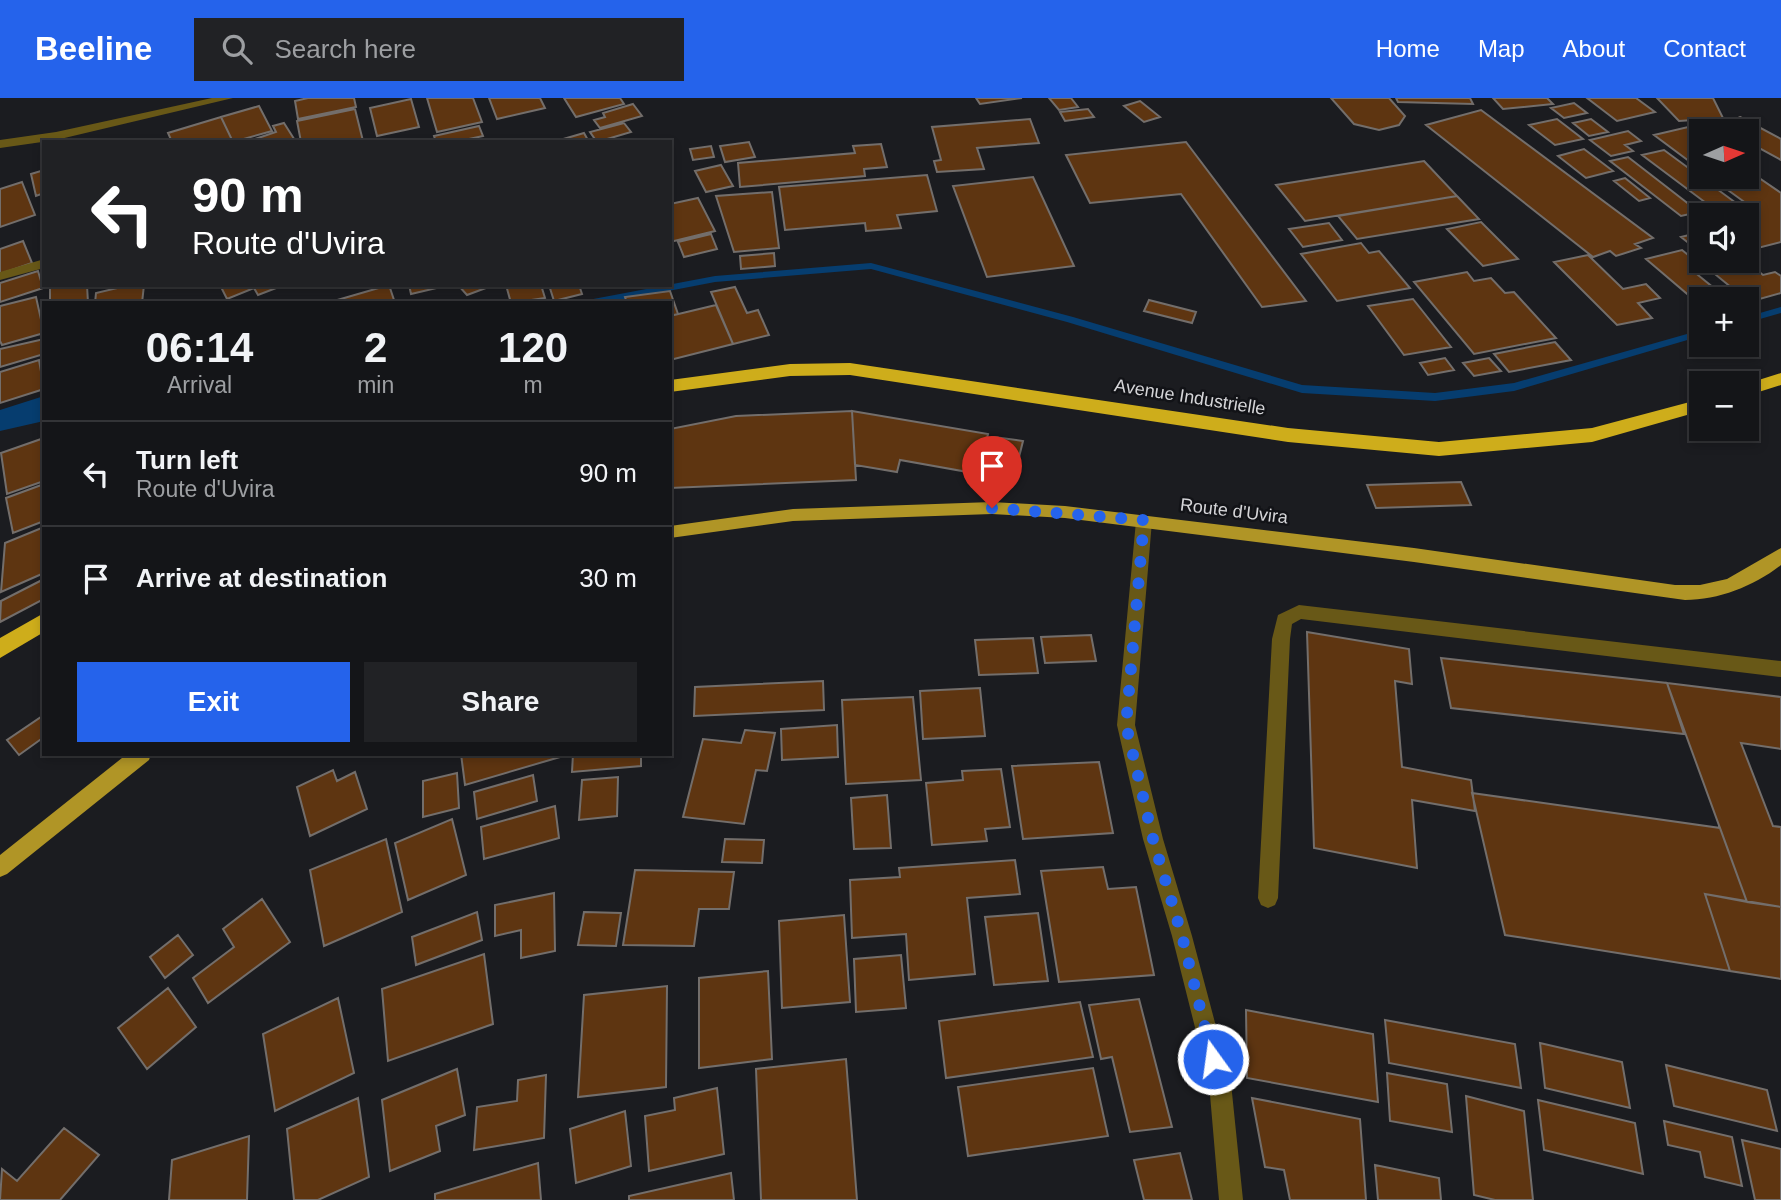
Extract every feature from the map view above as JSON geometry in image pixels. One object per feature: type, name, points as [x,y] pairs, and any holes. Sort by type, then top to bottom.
[{"type":"highway","name":"Avenue Industrielle","points":[[672,386],[790,370],[850,369],[1288,436],[1439,449],[1591,435],[1689,408]]},
{"type":"highway","points":[[1759,386],[1781,379]]},
{"type":"highway","points":[[0,649],[42,622]]},
{"type":"main road","name":"Route d'Uvira","points":[[672,533],[793,515],[927,509],[1016,509],[1144,520],[1414,555],[1660,592],[1700,592],[1736,581],[1770,565],[1781,555]]},
{"type":"main road","points":[[0,867],[139,756]]},
{"type":"street","points":[[0,144],[116,124],[227,98]]},
{"type":"street","points":[[0,276],[41,264]]},
{"type":"street","points":[[1144,520],[1126,725],[1153,839],[1182,936],[1220,1083],[1231,1200]]},
{"type":"street","points":[[1268,898],[1281,639],[1284,620],[1299,612],[1781,669]]},
{"type":"water","points":[[42,397],[42,421],[0,431],[0,410]]},
{"type":"building","points":[[308,98],[354,98],[356,107],[298,119],[295,101]]},
{"type":"building","points":[[427,98],[473,98],[482,122],[437,132]]},
{"type":"building","points":[[489,98],[540,98],[545,108],[497,119]]},
{"type":"building","points":[[564,98],[620,98],[624,104],[576,117]]},
{"type":"building","points":[[976,98],[1022,98],[980,104]]},
{"type":"building","points":[[1049,98],[1071,98],[1078,107],[1059,110]]},
{"type":"building","points":[[1331,98],[1389,98],[1405,116],[1399,125],[1379,130],[1354,124]]},
{"type":"building","points":[[1396,98],[1470,98],[1473,104],[1398,102]]},
{"type":"building","points":[[1493,98],[1547,98],[1553,104],[1503,109]]},
{"type":"building","points":[[1587,98],[1636,98],[1655,112],[1617,121]]},
{"type":"building","points":[[1657,98],[1713,98],[1723,118],[1689,119],[1679,121]]},
{"type":"building","points":[[411,99],[419,127],[377,136],[370,108]]},
{"type":"building","points":[[1140,101],[1160,117],[1144,122],[1124,106]]},
{"type":"building","points":[[1574,103],[1587,113],[1564,118],[1551,108]]},
{"type":"building","points":[[633,104],[642,116],[600,128],[594,120],[605,117],[603,113]]},
{"type":"building","points":[[259,106],[272,131],[232,140],[221,117]]},
{"type":"building","points":[[355,109],[363,140],[301,140],[297,121]]},
{"type":"building","points":[[1088,109],[1094,117],[1065,121],[1060,112]]},
{"type":"building","points":[[1481,110],[1653,238],[1635,244],[1641,248],[1616,256],[1610,251],[1593,257],[1426,125]]},
{"type":"building","points":[[221,117],[232,140],[171,140],[168,133]]},
{"type":"building","points":[[1030,119],[1039,143],[977,148],[984,169],[937,172],[934,161],[941,160],[932,127]]},
{"type":"building","points":[[1557,119],[1583,139],[1555,145],[1529,125]]},
{"type":"building","points":[[1591,119],[1608,132],[1589,136],[1573,123]]},
{"type":"building","points":[[284,123],[295,140],[252,140],[276,132],[273,126]]},
{"type":"building","points":[[624,123],[631,132],[596,140],[590,132]]},
{"type":"building","points":[[479,126],[483,136],[464,140],[435,140],[434,136]]},
{"type":"building","points":[[1759,127],[1781,139],[1781,160],[1759,148]]},
{"type":"building","points":[[1689,128],[1689,161],[1654,135]]},
{"type":"building","points":[[1628,131],[1641,141],[1625,145],[1633,151],[1611,156],[1590,140]]},
{"type":"building","points":[[584,133],[588,140],[560,140]]},
{"type":"building","points":[[749,142],[755,157],[725,162],[720,146]]},
{"type":"building","points":[[1186,142],[1306,301],[1262,307],[1181,194],[1090,203],[1066,155]]},
{"type":"building","points":[[881,144],[887,167],[864,169],[865,176],[740,187],[738,163],[855,153],[853,146]]},
{"type":"building","points":[[711,146],[714,157],[693,160],[690,149]]},
{"type":"building","points":[[1584,149],[1613,171],[1586,178],[1558,156]]},
{"type":"building","points":[[1664,150],[1689,168],[1689,189],[1717,189],[1736,203],[1706,203],[1642,155]]},
{"type":"building","points":[[1628,157],[1689,204],[1689,214],[1681,216],[1610,161]]},
{"type":"building","points":[[1424,161],[1457,196],[1305,221],[1276,185]]},
{"type":"building","points":[[721,165],[733,186],[706,192],[695,171]]},
{"type":"building","points":[[42,171],[42,194],[36,196],[31,174]]},
{"type":"building","points":[[927,175],[937,211],[897,215],[901,228],[866,231],[865,223],[785,230],[779,187]]},
{"type":"building","points":[[1033,177],[1074,266],[987,277],[953,186]]},
{"type":"building","points":[[1625,178],[1650,198],[1639,201],[1614,181]]},
{"type":"building","points":[[1759,178],[1781,193],[1781,242],[1759,248],[1759,203],[1746,203],[1726,189],[1759,189]]},
{"type":"building","points":[[22,182],[35,215],[0,227],[0,189]]},
{"type":"building","points":[[772,192],[779,248],[734,252],[716,196]]},
{"type":"building","points":[[1457,196],[1479,219],[1357,239],[1338,216]]},
{"type":"building","points":[[698,198],[715,231],[672,242],[672,204]]},
{"type":"building","points":[[1481,222],[1518,259],[1483,266],[1447,229]]},
{"type":"building","points":[[1329,223],[1342,240],[1303,247],[1289,229]]},
{"type":"building","points":[[711,234],[717,249],[684,257],[678,242]]},
{"type":"building","points":[[1689,235],[1689,243],[1681,237]]},
{"type":"building","points":[[23,241],[32,263],[0,274],[0,249]]},
{"type":"building","points":[[1361,243],[1369,253],[1379,251],[1410,288],[1337,301],[1301,254]]},
{"type":"building","points":[[1682,250],[1689,256],[1689,273],[1695,273],[1713,287],[1689,287],[1689,296],[1646,259]]},
{"type":"building","points":[[774,253],[775,266],[741,269],[740,256]]},
{"type":"building","points":[[1588,255],[1623,289],[1646,284],[1660,298],[1638,303],[1652,318],[1617,325],[1554,262]]},
{"type":"building","points":[[38,271],[43,288],[0,302],[0,283]]},
{"type":"building","points":[[1467,272],[1474,281],[1491,278],[1505,293],[1514,292],[1556,338],[1474,354],[1414,282]]},
{"type":"building","points":[[1759,272],[1763,275],[1775,272],[1781,276],[1781,293],[1759,299],[1759,287],[1731,287],[1714,273]]},
{"type":"building","points":[[50,287],[87,287],[88,301],[50,301]]},
{"type":"building","points":[[122,287],[144,287],[142,301],[95,301],[96,293]]},
{"type":"building","points":[[221,287],[279,287],[258,295],[254,288],[227,299]]},
{"type":"building","points":[[390,287],[394,301],[334,301]]},
{"type":"building","points":[[409,287],[441,287],[411,294]]},
{"type":"building","points":[[460,287],[489,287],[467,295]]},
{"type":"building","points":[[507,287],[542,287],[545,298],[525,301],[510,301]]},
{"type":"building","points":[[550,287],[580,287],[582,294],[554,301]]},
{"type":"building","points":[[735,287],[747,313],[758,310],[769,335],[733,344],[711,292]]},
{"type":"building","points":[[670,291],[678,314],[672,316],[672,301],[626,301],[625,297]]},
{"type":"building","points":[[36,297],[42,334],[2,345],[0,306]]},
{"type":"building","points":[[1413,299],[1451,347],[1404,355],[1368,306]]},
{"type":"building","points":[[1149,300],[1196,312],[1192,323],[1144,311]]},
{"type":"building","points":[[716,305],[733,344],[672,359],[672,316]]},
{"type":"building","points":[[42,339],[42,355],[0,367],[0,349]]},
{"type":"building","points":[[1555,342],[1571,360],[1509,372],[1494,354]]},
{"type":"building","points":[[1445,358],[1454,370],[1428,375],[1420,363]]},
{"type":"building","points":[[1489,358],[1501,371],[1474,376],[1463,363]]},
{"type":"building","points":[[39,360],[42,390],[0,403],[0,372]]},
{"type":"building","points":[[852,411],[988,434],[979,474],[900,460],[897,472],[855,465]]},
{"type":"building","points":[[852,411],[856,480],[672,488],[672,429],[736,416]]},
{"type":"building","points":[[994,437],[1023,441],[1016,469],[987,464]]},
{"type":"building","points":[[42,439],[42,482],[7,494],[1,453]]},
{"type":"building","points":[[1461,482],[1471,505],[1376,508],[1367,485]]},
{"type":"building","points":[[42,485],[42,522],[13,533],[6,498]]},
{"type":"building","points":[[42,528],[42,574],[1,592],[5,543]]},
{"type":"building","points":[[42,580],[42,600],[0,622],[1,601]]},
{"type":"building","points":[[1307,632],[1409,649],[1412,684],[1395,681],[1402,767],[1471,780],[1475,811],[1412,800],[1417,868],[1314,848]]},
{"type":"building","points":[[1091,635],[1096,661],[1045,663],[1041,637]]},
{"type":"building","points":[[1033,638],[1038,673],[979,675],[975,640]]},
{"type":"building","points":[[1441,658],[1667,683],[1684,734],[1451,708]]},
{"type":"building","points":[[823,681],[824,710],[694,716],[695,687]]},
{"type":"building","points":[[1667,683],[1781,697],[1781,749],[1741,743],[1773,826],[1781,827],[1781,907],[1747,902]]},
{"type":"building","points":[[980,688],[985,736],[923,739],[920,691]]},
{"type":"building","points":[[913,697],[921,780],[846,784],[842,700]]},
{"type":"building","points":[[42,716],[42,738],[19,755],[7,740]]},
{"type":"building","points":[[837,725],[838,757],[782,760],[781,729]]},
{"type":"building","points":[[745,730],[775,733],[767,771],[756,770],[744,824],[683,817],[703,739],[741,743]]},
{"type":"building","points":[[461,756],[560,757],[465,785]]},
{"type":"building","points":[[573,756],[641,756],[641,766],[572,772]]},
{"type":"building","points":[[1099,762],[1113,833],[1023,839],[1012,766]]},
{"type":"building","points":[[1001,769],[1010,827],[985,829],[987,841],[932,845],[926,783],[963,780],[962,771]]},
{"type":"building","points":[[333,770],[337,781],[355,772],[367,809],[310,836],[297,787]]},
{"type":"building","points":[[457,773],[459,808],[423,817],[423,781]]},
{"type":"building","points":[[533,775],[537,801],[477,819],[474,792]]},
{"type":"building","points":[[618,777],[617,816],[579,820],[582,780]]},
{"type":"building","points":[[1472,793],[1720,828],[1747,902],[1705,894],[1730,971],[1505,935]]},
{"type":"building","points":[[887,795],[891,848],[854,849],[851,798]]},
{"type":"building","points":[[555,806],[559,838],[484,859],[481,827]]},
{"type":"building","points":[[452,819],[466,875],[408,900],[395,843]]},
{"type":"building","points":[[386,839],[402,912],[324,946],[310,870]]},
{"type":"building","points":[[725,839],[764,840],[762,863],[722,862]]},
{"type":"building","points":[[1015,860],[1020,894],[967,898],[975,974],[909,980],[906,934],[852,938],[850,880],[900,877],[899,868]]},
{"type":"building","points":[[1103,867],[1108,889],[1136,887],[1154,975],[1059,982],[1041,871]]},
{"type":"building","points":[[635,870],[734,872],[729,909],[699,909],[694,946],[623,945]]},
{"type":"building","points":[[554,893],[555,951],[521,958],[521,930],[495,936],[495,905]]},
{"type":"building","points":[[1705,894],[1781,907],[1781,979],[1730,971]]},
{"type":"building","points":[[262,899],[290,942],[208,1003],[193,978],[234,947],[223,929]]},
{"type":"building","points":[[477,912],[482,940],[416,965],[412,937]]},
{"type":"building","points":[[584,912],[621,913],[616,946],[578,945]]},
{"type":"building","points":[[1038,913],[1048,981],[994,985],[985,917]]},
{"type":"building","points":[[844,915],[850,1002],[782,1008],[779,921]]},
{"type":"building","points":[[178,935],[193,955],[165,978],[150,957]]},
{"type":"building","points":[[484,954],[493,1024],[388,1061],[382,989]]},
{"type":"building","points":[[901,955],[906,1008],[856,1012],[854,959]]},
{"type":"building","points":[[768,971],[772,1059],[699,1068],[699,978]]},
{"type":"building","points":[[667,986],[666,1087],[578,1097],[584,995]]},
{"type":"building","points":[[168,988],[196,1027],[147,1069],[118,1028]]},
{"type":"building","points":[[338,998],[354,1073],[275,1111],[263,1034]]},
{"type":"building","points":[[1139,999],[1172,1127],[1130,1132],[1112,1057],[1101,1059],[1089,1005]]},
{"type":"building","points":[[1080,1002],[1093,1057],[946,1078],[939,1021]]},
{"type":"building","points":[[1246,1010],[1373,1034],[1378,1102],[1247,1078]]},
{"type":"building","points":[[1385,1020],[1515,1044],[1521,1088],[1389,1063]]},
{"type":"building","points":[[1540,1043],[1622,1062],[1630,1108],[1545,1088]]},
{"type":"building","points":[[846,1059],[857,1200],[761,1200],[756,1069]]},
{"type":"building","points":[[1666,1065],[1767,1090],[1777,1131],[1674,1106]]},
{"type":"building","points":[[1093,1068],[1108,1136],[968,1156],[958,1087]]},
{"type":"building","points":[[457,1069],[465,1115],[436,1126],[440,1151],[390,1171],[382,1100]]},
{"type":"building","points":[[1387,1073],[1447,1084],[1452,1132],[1390,1121]]},
{"type":"building","points":[[546,1075],[544,1138],[474,1150],[477,1107],[517,1101],[518,1080]]},
{"type":"building","points":[[717,1088],[724,1154],[649,1171],[645,1116],[675,1110],[674,1098]]},
{"type":"building","points":[[1466,1096],[1524,1111],[1533,1200],[1495,1200],[1474,1195]]},
{"type":"building","points":[[358,1098],[369,1177],[318,1200],[294,1200],[287,1129]]},
{"type":"building","points":[[1252,1098],[1360,1119],[1366,1200],[1290,1200],[1284,1170],[1265,1167]]},
{"type":"building","points":[[1538,1100],[1635,1123],[1643,1174],[1544,1150]]},
{"type":"building","points":[[625,1111],[631,1166],[576,1183],[570,1129]]},
{"type":"building","points":[[1664,1121],[1732,1137],[1742,1186],[1705,1177],[1700,1152],[1668,1145]]},
{"type":"building","points":[[64,1128],[99,1155],[60,1200],[0,1200],[2,1169],[17,1181]]},
{"type":"building","points":[[249,1136],[247,1200],[169,1200],[172,1160]]},
{"type":"building","points":[[1742,1140],[1781,1149],[1781,1200],[1755,1200]]},
{"type":"building","points":[[1180,1153],[1192,1200],[1144,1200],[1134,1160]]},
{"type":"building","points":[[538,1163],[541,1200],[435,1200],[435,1194]]},
{"type":"building","points":[[1375,1165],[1439,1178],[1441,1200],[1378,1200]]},
{"type":"building","points":[[731,1173],[734,1200],[629,1200],[629,1196]]},
{"type":"waterway","points":[[599,301],[715,279],[871,266],[1070,319],[1302,389],[1435,397],[1514,387],[1689,336]]},
{"type":"waterway","points":[[1759,316],[1781,310]]},
{"type":"route","points":[[992,508],[1144,520],[1126,725],[1153,839],[1182,936],[1213,1059]]}]
